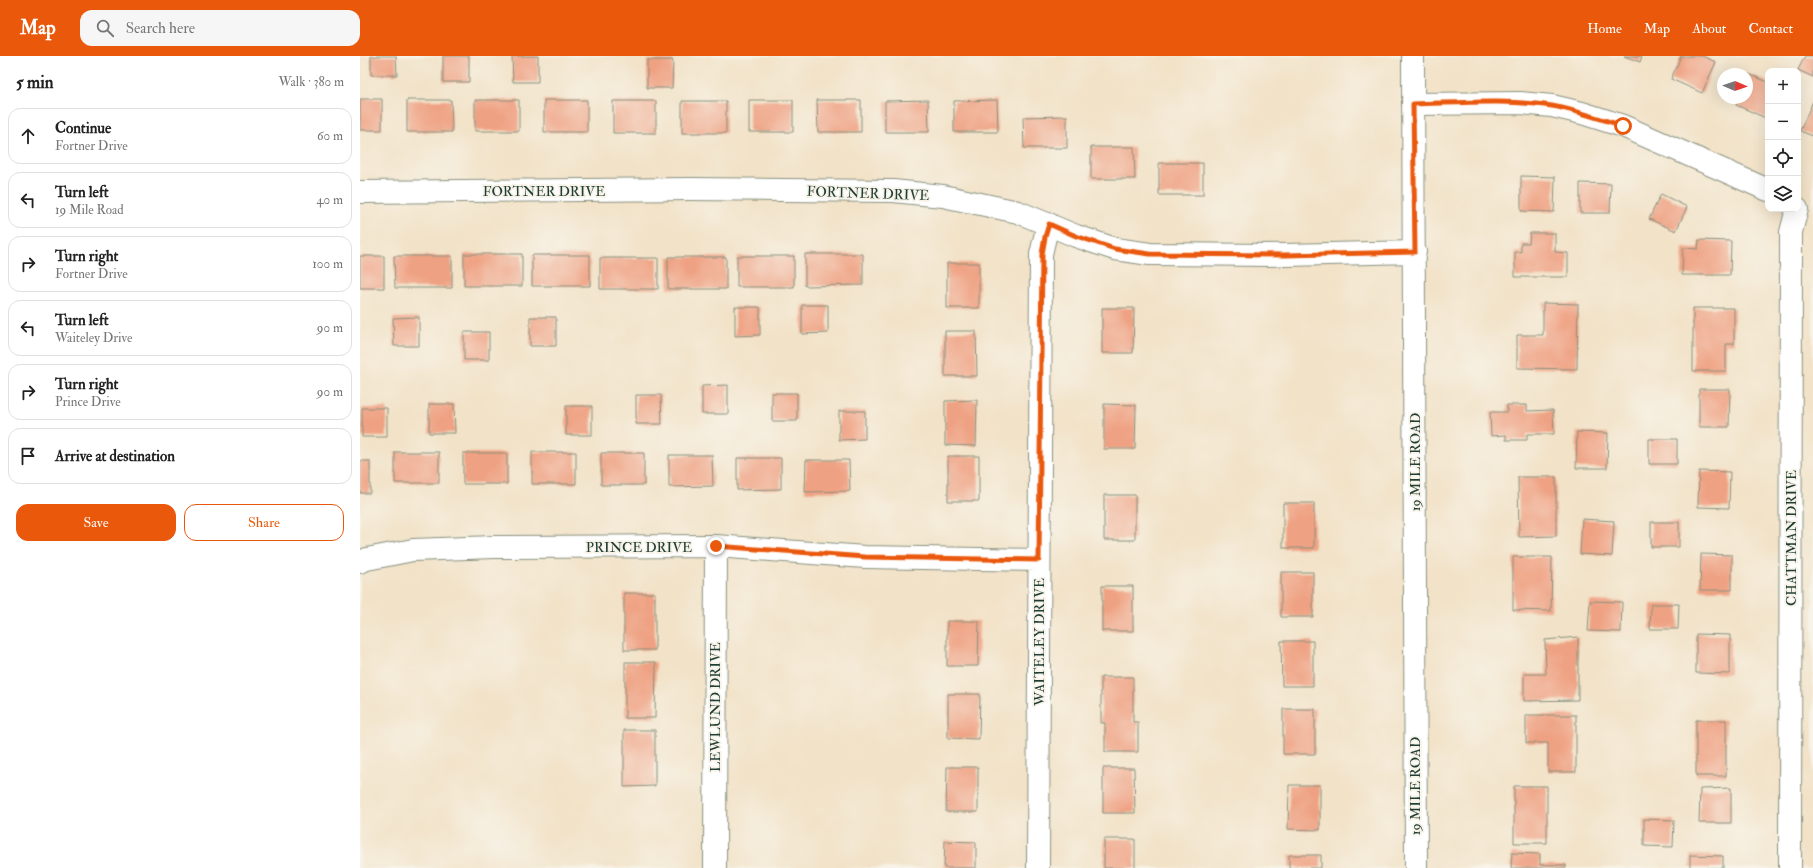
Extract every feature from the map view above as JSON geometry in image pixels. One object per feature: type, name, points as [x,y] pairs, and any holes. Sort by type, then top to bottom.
[{"type":"street","name":"19 MILE ROAD","points":[[1413,56],[1415,252],[1416,868]]},
{"type":"street","points":[[1413,104],[1520,103],[1552,106],[1582,113],[1623,126],[1765,189]]},
{"type":"street","name":"FORTNER DRIVE","points":[[360,192],[691,189],[893,191],[943,196],[992,205],[1018,212],[1076,236],[1115,249],[1150,254],[1285,255],[1415,252]]},
{"type":"street","name":"CHATTMAN DRIVE","points":[[1790,868],[1791,232],[1799,212]]},
{"type":"street","name":"WAITELEY DRIVE","points":[[1038,868],[1042,254],[1049,224]]},
{"type":"street","name":"PRINCE DRIVE","points":[[360,562],[413,550],[443,548],[716,546],[865,557],[1039,560]]},
{"type":"street","name":"LEWLUND DRIVE","points":[[715,868],[716,546]]},
{"type":"building","points":[[371,56],[396,56],[397,75],[371,75]]},
{"type":"building","points":[[443,56],[469,56],[469,82],[443,82]]},
{"type":"building","points":[[512,56],[538,56],[538,82],[513,82]]},
{"type":"building","points":[[1624,56],[1642,56],[1640,62]]},
{"type":"building","points":[[1681,56],[1702,56],[1716,62],[1702,93],[1671,79]]},
{"type":"building","points":[[1805,56],[1813,56],[1813,77],[1801,71],[1801,68],[1799,68]]},
{"type":"building","points":[[647,60],[673,60],[672,88],[647,88]]},
{"type":"building","points":[[1753,76],[1765,81],[1765,118],[1736,105],[1753,104]]},
{"type":"building","points":[[360,99],[382,99],[382,130],[360,130]]},
{"type":"building","points":[[407,100],[451,100],[452,132],[407,132]]},
{"type":"building","points":[[475,100],[519,100],[519,131],[475,131]]},
{"type":"building","points":[[544,100],[587,100],[587,132],[544,132]]},
{"type":"building","points":[[749,100],[793,100],[793,132],[749,132]]},
{"type":"building","points":[[817,100],[861,100],[861,132],[818,132]]},
{"type":"building","points":[[928,100],[929,132],[885,132],[885,101]]},
{"type":"building","points":[[997,100],[998,132],[954,132],[954,101]]},
{"type":"building","points":[[613,101],[656,101],[656,133],[613,133]]},
{"type":"building","points":[[682,101],[726,101],[726,133],[682,133]]},
{"type":"building","points":[[1813,101],[1813,136],[1801,131]]},
{"type":"building","points":[[1067,116],[1067,148],[1024,148],[1023,117]]},
{"type":"building","points":[[1091,147],[1134,147],[1135,179],[1091,179]]},
{"type":"building","points":[[1159,163],[1203,163],[1203,195],[1159,195]]},
{"type":"building","points":[[1521,176],[1555,177],[1554,212],[1521,211]]},
{"type":"building","points":[[1580,183],[1611,184],[1610,213],[1580,213]]},
{"type":"building","points":[[1661,194],[1687,207],[1676,231],[1649,219]]},
{"type":"building","points":[[1530,233],[1555,233],[1555,252],[1568,253],[1568,277],[1515,277],[1515,252],[1521,252],[1521,243],[1529,243]]},
{"type":"building","points":[[1699,240],[1731,241],[1730,275],[1682,275],[1683,248],[1698,249]]},
{"type":"building","points":[[464,254],[522,254],[522,286],[464,286]]},
{"type":"building","points":[[805,254],[863,254],[863,285],[805,286]]},
{"type":"building","points":[[532,255],[590,255],[590,286],[532,286]]},
{"type":"building","points":[[360,256],[384,256],[384,288],[360,288]]},
{"type":"building","points":[[394,256],[452,256],[452,288],[395,288]]},
{"type":"building","points":[[737,256],[794,256],[794,287],[737,287]]},
{"type":"building","points":[[668,257],[726,257],[726,289],[668,289]]},
{"type":"building","points":[[600,258],[658,258],[658,289],[600,289]]},
{"type":"building","points":[[947,263],[979,263],[979,308],[947,308]]},
{"type":"building","points":[[1543,303],[1578,304],[1577,369],[1517,368],[1517,335],[1543,335]]},
{"type":"building","points":[[802,305],[828,305],[828,333],[802,334]]},
{"type":"building","points":[[735,307],[760,307],[760,335],[735,336]]},
{"type":"building","points":[[1102,308],[1134,308],[1133,353],[1102,353]]},
{"type":"building","points":[[1693,308],[1734,308],[1734,344],[1726,344],[1726,371],[1693,371]]},
{"type":"building","points":[[419,317],[419,346],[394,346],[393,318]]},
{"type":"building","points":[[530,317],[556,317],[556,346],[530,346]]},
{"type":"building","points":[[945,331],[976,331],[977,376],[945,376]]},
{"type":"building","points":[[464,332],[489,332],[489,360],[464,360]]},
{"type":"building","points":[[728,385],[728,414],[702,414],[702,386]]},
{"type":"building","points":[[1699,389],[1730,389],[1729,427],[1699,427]]},
{"type":"building","points":[[772,393],[797,393],[797,421],[772,421]]},
{"type":"building","points":[[636,395],[661,395],[662,424],[636,424]]},
{"type":"building","points":[[977,400],[976,446],[945,445],[945,401]]},
{"type":"building","points":[[429,404],[454,404],[455,433],[429,433]]},
{"type":"building","points":[[1104,404],[1136,405],[1135,449],[1104,449]]},
{"type":"building","points":[[1507,405],[1527,405],[1527,411],[1553,410],[1554,434],[1527,434],[1527,440],[1506,440],[1506,435],[1491,436],[1490,412],[1507,412]]},
{"type":"building","points":[[566,406],[592,406],[592,435],[566,435]]},
{"type":"building","points":[[362,408],[387,408],[387,437],[362,437]]},
{"type":"building","points":[[839,411],[865,411],[865,439],[839,440]]},
{"type":"building","points":[[1577,432],[1608,433],[1607,468],[1576,468]]},
{"type":"building","points":[[1649,439],[1677,439],[1677,464],[1649,464]]},
{"type":"building","points":[[395,452],[439,452],[439,483],[395,483]]},
{"type":"building","points":[[532,452],[576,452],[576,484],[532,484]]},
{"type":"building","points":[[463,453],[507,453],[507,484],[463,484]]},
{"type":"building","points":[[601,453],[644,453],[644,485],[601,485]]},
{"type":"building","points":[[669,455],[712,455],[713,486],[669,487]]},
{"type":"building","points":[[948,456],[979,456],[979,501],[948,501]]},
{"type":"building","points":[[737,458],[781,458],[781,489],[737,490]]},
{"type":"building","points":[[806,460],[849,460],[850,491],[805,492]]},
{"type":"building","points":[[360,461],[370,461],[370,493],[360,493]]},
{"type":"building","points":[[1699,471],[1730,472],[1729,508],[1698,507]]},
{"type":"building","points":[[1518,477],[1556,477],[1556,536],[1519,537]]},
{"type":"building","points":[[1104,495],[1135,495],[1135,540],[1104,540]]},
{"type":"building","points":[[1283,503],[1314,503],[1314,548],[1283,548]]},
{"type":"building","points":[[1582,519],[1614,521],[1612,556],[1580,554]]},
{"type":"building","points":[[1651,522],[1679,522],[1679,547],[1651,547]]},
{"type":"building","points":[[1701,554],[1732,555],[1732,590],[1700,590]]},
{"type":"building","points":[[1513,557],[1552,557],[1551,611],[1513,610]]},
{"type":"building","points":[[1281,572],[1313,572],[1313,617],[1281,617]]},
{"type":"building","points":[[1102,586],[1133,586],[1133,631],[1102,631]]},
{"type":"building","points":[[624,593],[655,593],[655,650],[624,650]]},
{"type":"building","points":[[1590,601],[1622,602],[1621,632],[1588,631]]},
{"type":"building","points":[[1651,604],[1679,604],[1678,629],[1650,629]]},
{"type":"building","points":[[947,621],[979,621],[978,666],[947,666]]},
{"type":"building","points":[[1696,634],[1730,635],[1730,674],[1696,673]]},
{"type":"building","points":[[1578,637],[1578,700],[1524,701],[1524,674],[1546,674],[1545,640]]},
{"type":"building","points":[[1281,641],[1313,641],[1313,686],[1282,686]]},
{"type":"building","points":[[625,662],[656,662],[655,718],[625,718]]},
{"type":"building","points":[[1101,677],[1133,677],[1133,722],[1138,722],[1138,752],[1105,752],[1105,723],[1101,723]]},
{"type":"building","points":[[948,694],[980,694],[979,739],[948,738]]},
{"type":"building","points":[[1283,709],[1315,709],[1315,754],[1283,754]]},
{"type":"building","points":[[1526,715],[1576,715],[1576,772],[1548,772],[1548,743],[1526,743]]},
{"type":"building","points":[[1696,720],[1726,720],[1726,776],[1696,776]]},
{"type":"building","points":[[624,730],[655,730],[655,786],[624,787]]},
{"type":"building","points":[[947,767],[978,767],[978,812],[946,812]]},
{"type":"building","points":[[1103,768],[1134,768],[1135,813],[1103,813]]},
{"type":"building","points":[[1289,785],[1320,785],[1320,830],[1288,829]]},
{"type":"building","points":[[1514,786],[1547,786],[1547,843],[1514,843]]},
{"type":"building","points":[[1731,788],[1731,823],[1699,823],[1700,789]]},
{"type":"building","points":[[1644,819],[1674,820],[1673,847],[1644,846]]},
{"type":"building","points":[[1104,839],[1135,839],[1135,868],[1104,868]]},
{"type":"building","points":[[945,841],[976,842],[976,868],[944,868]]},
{"type":"building","points":[[1512,853],[1540,854],[1540,865],[1566,865],[1566,868],[1511,868]]},
{"type":"building","points":[[1289,855],[1321,855],[1321,868],[1289,868]]},
{"type":"building","points":[[1690,855],[1723,856],[1723,868],[1690,868]]},
{"type":"route","points":[[716,546],[865,557],[1039,560],[1042,254],[1049,224],[1076,236],[1115,249],[1150,254],[1285,255],[1415,252],[1413,104],[1520,103],[1552,106],[1582,113],[1623,126]]}]
